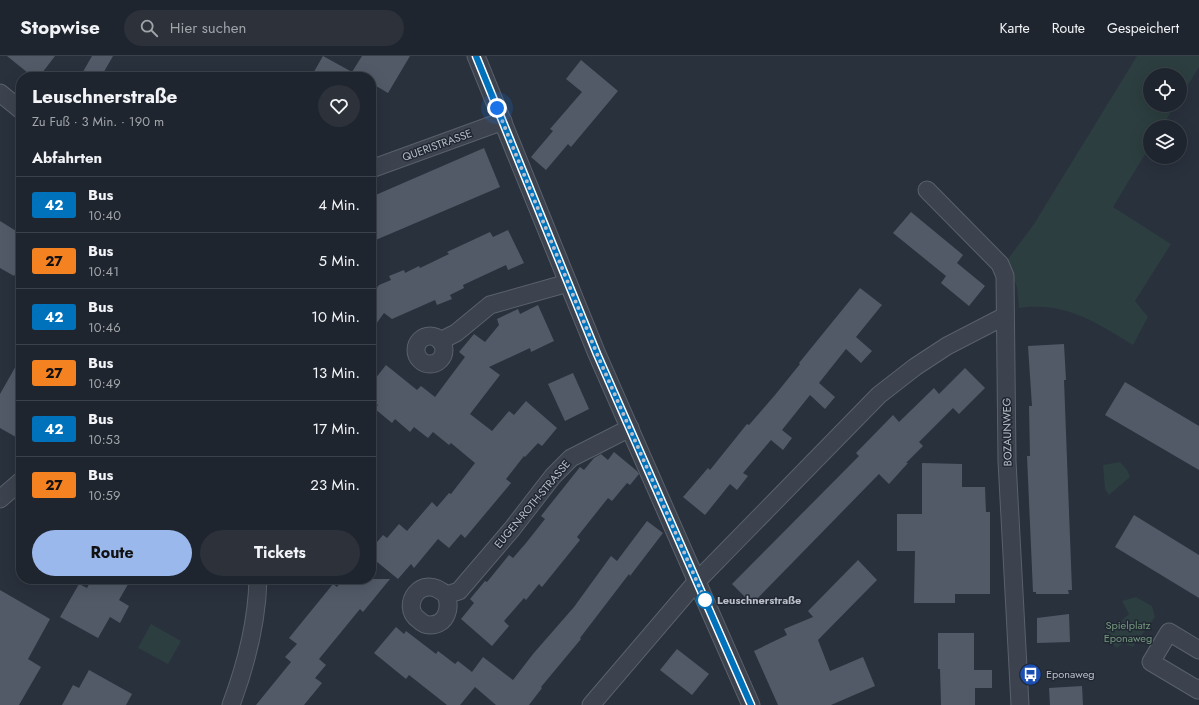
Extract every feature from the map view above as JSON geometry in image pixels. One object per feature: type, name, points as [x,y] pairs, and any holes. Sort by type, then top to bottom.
[{"type":"street","points":[[476,56],[568,283],[751,705]]},
{"type":"street","points":[[0,93],[16,106]]},
{"type":"street","name":"QUERISTRASSE","points":[[376,167],[503,121]]},
{"type":"street","name":"BOZAUNWEG","points":[[927,190],[1000,264],[1005,276],[1007,461],[1020,705]]},
{"type":"street","points":[[440,341],[456,332],[490,305],[568,283]]},
{"type":"street","points":[[600,701],[697,581],[879,395],[915,367],[941,350],[1005,316]]},
{"type":"street","name":"EUGEN-ROTH-STRASSE","points":[[446,595],[459,591],[512,529],[553,476],[571,458],[630,428]]},
{"type":"street","points":[[0,499],[16,486]]},
{"type":"street","points":[[231,705],[243,671],[252,632],[258,602],[258,584]]},
{"type":"street","points":[[1199,650],[1169,632],[1150,662],[1198,690],[1199,688]]},
{"type":"green space","points":[[1137,56],[1199,56],[1199,67],[1187,87],[1187,68],[1143,68],[1143,112],[1171,112],[1166,120],[1143,120],[1143,158],[1113,207],[1171,244],[1135,301],[1148,317],[1133,345],[1093,321],[1079,315],[1051,308],[1019,308],[1017,288],[1008,259],[1034,224]]},
{"type":"green space","points":[[1120,462],[1127,470],[1130,477],[1109,495],[1105,489],[1103,465]]},
{"type":"green space","name":"Spielplatz Eponaweg","points":[[1136,597],[1152,606],[1155,617],[1133,647],[1123,643],[1117,648],[1104,636],[1129,614],[1122,601]]},
{"type":"green space","points":[[151,624],[181,641],[168,664],[138,648]]},
{"type":"building","points":[[7,56],[55,56],[43,72],[27,72]]},
{"type":"building","points":[[92,56],[113,56],[104,72],[83,72]]},
{"type":"building","points":[[323,56],[352,72],[314,72]]},
{"type":"building","points":[[362,56],[410,56],[388,93],[376,86],[376,72],[352,72]]},
{"type":"building","points":[[581,60],[618,91],[571,147],[568,144],[546,170],[531,157],[553,131],[550,129],[582,92],[566,79]]},
{"type":"building","points":[[484,148],[500,187],[376,240],[376,195]]},
{"type":"building","points":[[911,212],[963,255],[957,263],[985,286],[969,306],[941,283],[946,276],[893,233]]},
{"type":"building","points":[[0,221],[16,231],[16,273],[14,276],[0,268]]},
{"type":"building","points":[[508,230],[524,263],[508,270],[506,265],[463,285],[464,288],[450,295],[452,299],[437,305],[435,300],[392,319],[384,313],[376,324],[376,289],[379,285],[391,280],[389,276],[404,270],[405,273],[419,266],[420,268],[449,254],[447,252],[490,232],[493,237]]},
{"type":"building","points":[[860,288],[882,305],[856,337],[872,351],[861,363],[846,349],[819,383],[835,397],[825,409],[810,395],[782,430],[792,438],[783,450],[771,440],[743,473],[748,476],[737,490],[730,484],[705,515],[683,497],[708,468],[710,470],[747,424],[749,425],[775,395]]},
{"type":"building","points":[[538,305],[554,341],[531,352],[530,348],[489,367],[500,375],[470,414],[492,431],[509,411],[514,415],[526,401],[557,428],[542,446],[538,443],[525,457],[524,456],[506,479],[511,483],[465,538],[461,534],[449,548],[438,539],[414,568],[411,564],[398,579],[376,561],[376,543],[383,535],[387,538],[399,524],[407,531],[432,502],[437,507],[449,493],[451,494],[475,463],[451,443],[449,445],[433,432],[428,438],[414,427],[410,432],[395,419],[392,423],[376,410],[378,405],[376,404],[376,378],[386,365],[417,390],[421,386],[435,397],[465,357],[459,352],[474,334],[485,342],[499,325],[497,319],[518,309],[520,314]]},
{"type":"building","points":[[1064,344],[1072,590],[1068,590],[1069,594],[1036,594],[1036,592],[1033,592],[1027,456],[1030,456],[1029,406],[1032,406],[1028,346]]},
{"type":"building","points":[[16,366],[16,437],[0,428],[0,394]]},
{"type":"building","points":[[965,368],[985,388],[959,414],[953,408],[919,442],[923,446],[906,463],[908,463],[889,484],[879,474],[752,604],[732,584],[859,456],[856,453],[893,415],[899,422],[934,388],[939,394]]},
{"type":"building","points":[[573,373],[589,409],[565,421],[548,384]]},
{"type":"building","points":[[1125,382],[1199,426],[1199,470],[1105,415]]},
{"type":"building","points":[[614,452],[639,474],[630,485],[627,483],[612,501],[608,498],[577,537],[580,540],[542,587],[539,584],[526,600],[524,598],[504,621],[509,626],[492,646],[461,619],[474,603],[470,599],[485,581],[487,582],[509,555],[513,558],[526,543],[545,519],[541,516],[580,467],[584,470],[594,458],[601,454],[608,460]]},
{"type":"building","points":[[922,463],[962,464],[962,487],[985,487],[986,512],[990,512],[990,594],[955,594],[955,603],[914,603],[915,551],[897,551],[897,514],[922,514]]},
{"type":"building","points":[[1134,515],[1199,555],[1199,598],[1115,547]]},
{"type":"building","points":[[647,521],[663,533],[630,576],[629,574],[580,638],[581,639],[541,687],[542,688],[529,705],[496,705],[475,687],[460,705],[447,705],[409,675],[406,679],[374,653],[396,627],[404,634],[406,631],[436,654],[438,651],[455,664],[458,661],[472,672],[483,657],[513,680],[533,654],[574,607],[611,556],[617,561]]},
{"type":"building","points":[[858,560],[877,580],[818,640],[830,671],[863,657],[875,686],[831,705],[778,705],[754,651],[787,635],[784,629],[813,617],[808,611]]},
{"type":"building","points":[[376,579],[390,579],[363,612],[360,609],[319,659],[326,665],[315,678],[322,683],[304,705],[256,705],[291,662],[285,657],[297,644],[289,638],[333,584],[337,587],[339,584],[376,584]]},
{"type":"building","points":[[79,584],[87,588],[89,584],[128,584],[119,600],[129,606],[120,623],[110,617],[98,638],[60,617]]},
{"type":"building","points":[[0,590],[50,619],[28,659],[41,667],[19,705],[0,705]]},
{"type":"building","points":[[1069,614],[1070,642],[1037,643],[1037,618]]},
{"type":"building","points":[[938,633],[974,633],[974,670],[992,670],[992,688],[975,688],[975,705],[941,705],[940,669],[938,669]]},
{"type":"building","points":[[677,649],[709,674],[692,695],[660,670]]},
{"type":"building","points":[[89,670],[132,694],[126,705],[62,705],[73,685],[79,688]]},
{"type":"building","points":[[1082,686],[1083,705],[1050,705],[1049,688]]},
{"type":"bus line","name":"42","points":[[476,56],[597,354],[751,705]]},
{"type":"place","name":"Leuschnerstraße","points":[[705,600]]},
{"type":"place","name":"Eponaweg","points":[[1030,674]]},
{"type":"route","points":[[497,108],[597,354],[705,600]]}]
